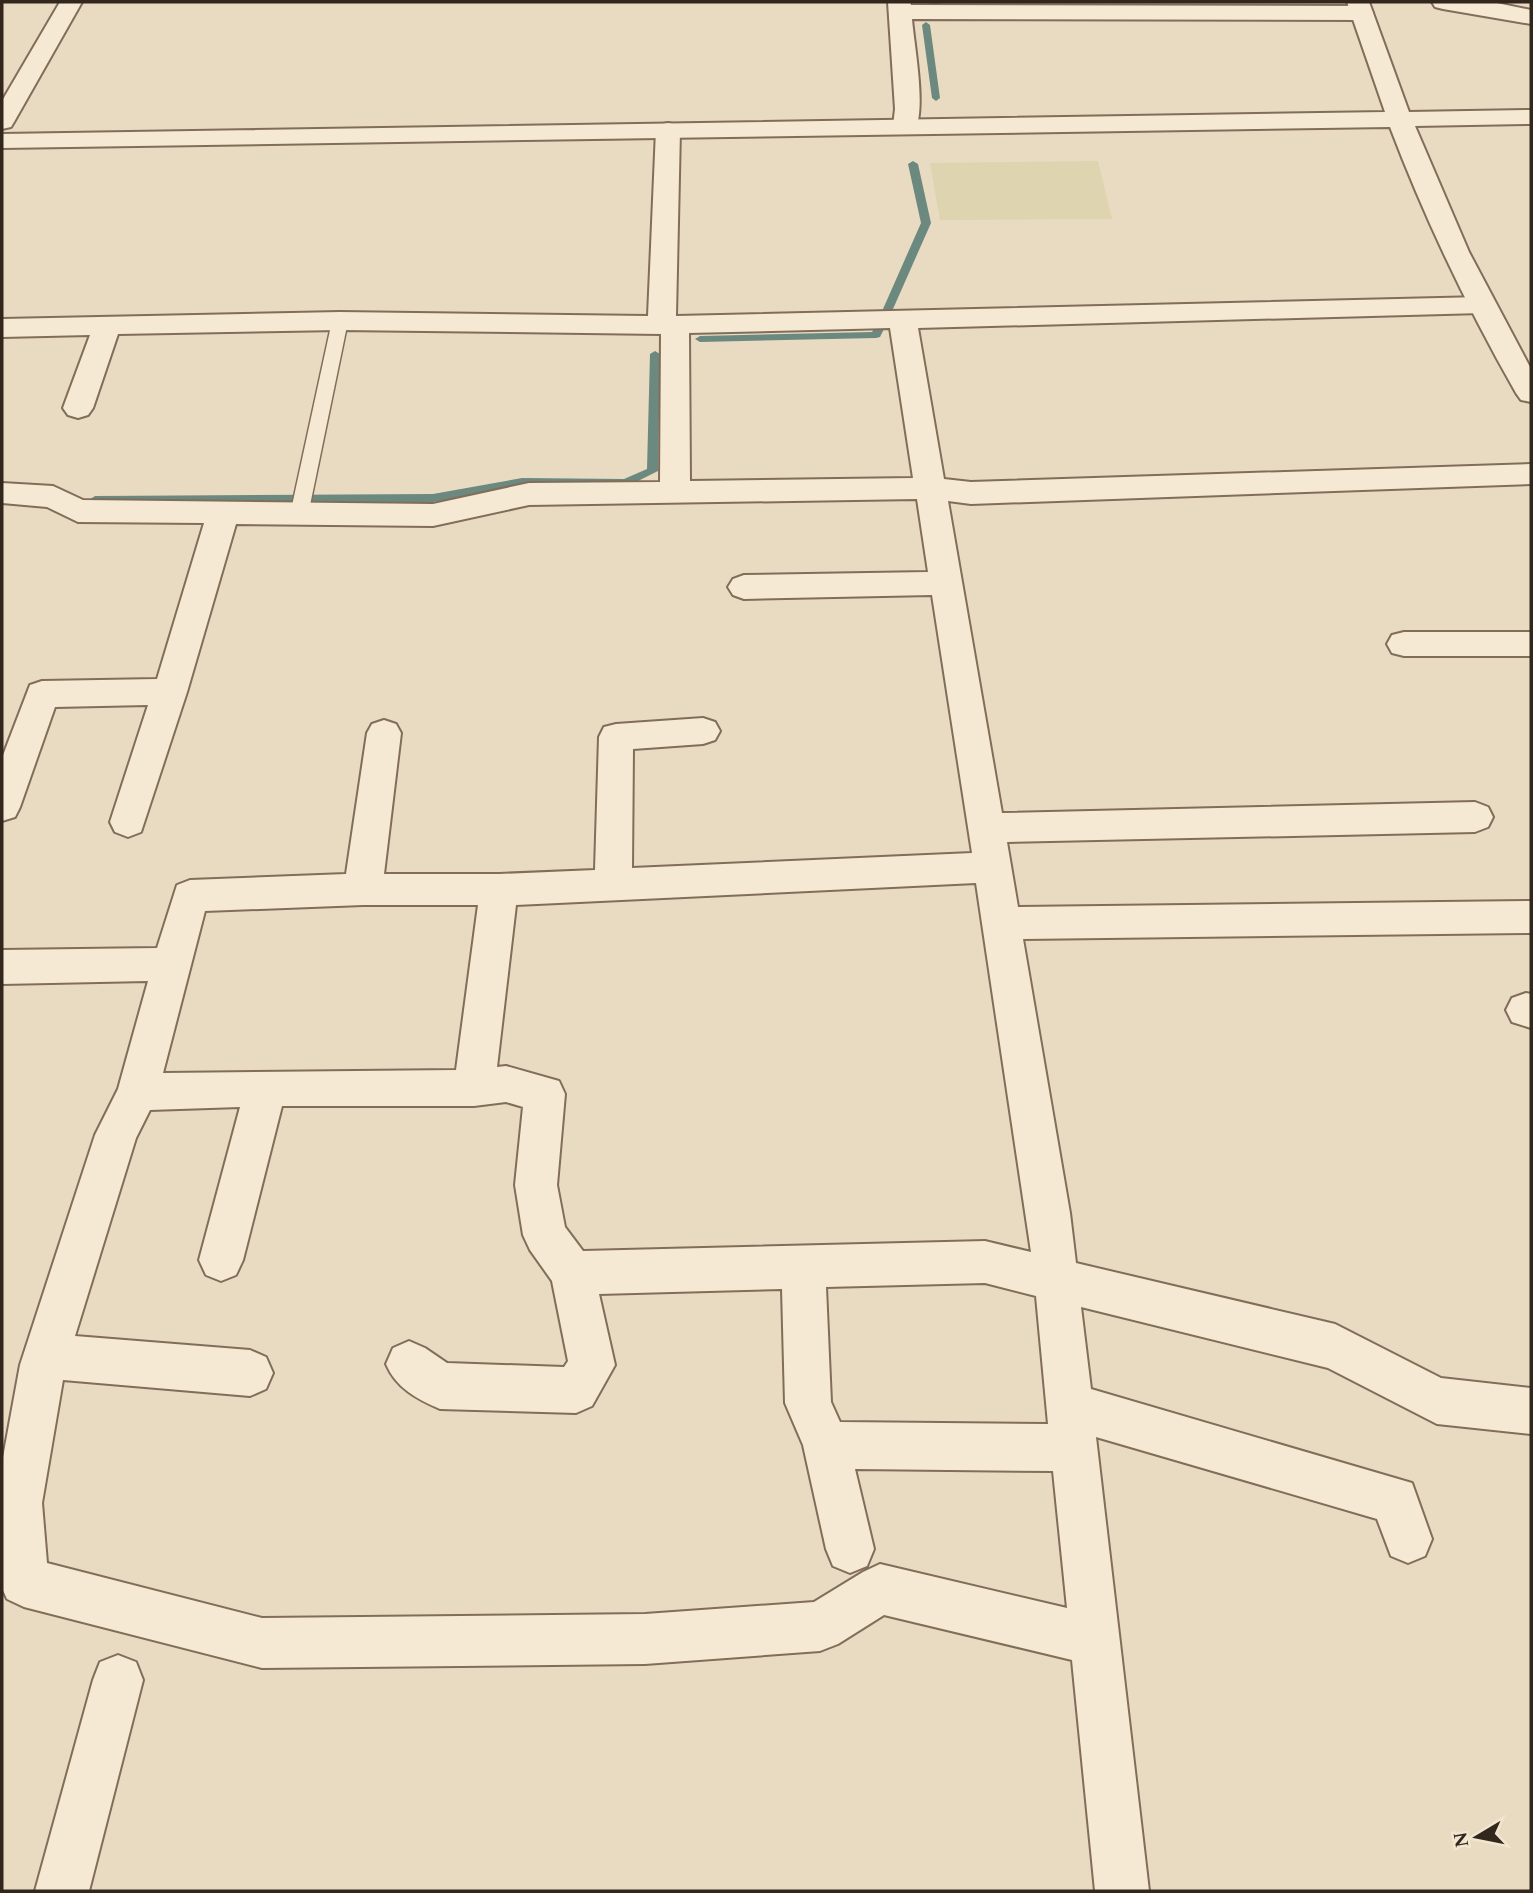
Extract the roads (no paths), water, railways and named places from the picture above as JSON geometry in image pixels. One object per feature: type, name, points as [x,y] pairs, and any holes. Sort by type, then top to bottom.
[{"type":"street","points":[[2,122],[71,2]]},
{"type":"street","points":[[1443,2],[1531,17]]},
{"type":"street","points":[[905,126],[900,7],[1360,8],[1401,119],[1482,305],[1531,393]]},
{"type":"street","points":[[2,141],[1531,117]]},
{"type":"street","points":[[668,130],[668,325],[675,491]]},
{"type":"street","points":[[2,328],[340,321],[668,325],[1482,305]]},
{"type":"street","points":[[903,321],[1049,1213],[1122,1891]]},
{"type":"street","points":[[78,408],[107,326]]},
{"type":"street","points":[[2,493],[53,497],[78,511],[223,513],[301,503],[433,515],[529,494],[929,488],[971,493],[1531,474]]},
{"type":"street","points":[[128,822],[223,513]]},
{"type":"street","points":[[744,587],[944,583]]},
{"type":"street","points":[[1404,644],[1531,644]]},
{"type":"street","points":[[2,807],[42,694],[170,692]]},
{"type":"street","points":[[613,886],[615,737],[702,731]]},
{"type":"street","points":[[363,889],[384,733]]},
{"type":"street","points":[[1094,1640],[880,1588],[820,1626],[645,1639],[262,1643],[24,1582],[10,1502],[46,1356],[116,1135],[138,1092],[190,896],[363,889],[499,890],[613,886],[991,848],[1475,817]]},
{"type":"street","points":[[474,1088],[499,890]]},
{"type":"street","points":[[1003,923],[1531,917]]},
{"type":"street","points":[[2,967],[172,964]]},
{"type":"street","points":[[138,1092],[266,1088],[474,1088],[506,1084],[545,1094],[536,1185],[545,1235],[572,1273],[592,1365],[576,1390],[440,1386],[409,1364]]},
{"type":"street","points":[[221,1260],[266,1088]]},
{"type":"street","points":[[572,1273],[985,1262],[1335,1348],[1437,1401],[1531,1411]]},
{"type":"street","points":[[803,1266],[807,1403],[825,1446],[850,1549]]},
{"type":"street","points":[[46,1356],[250,1373]]},
{"type":"street","points":[[825,1446],[1071,1427],[1395,1500],[1408,1539]]},
{"type":"street","points":[[62,1891],[118,1680]]},
{"type":"lane","points":[[301,503],[340,321]]},
{"type":"waterway","points":[[928,7],[939,2]]},
{"type":"waterway","points":[[926,25],[936,98]]},
{"type":"waterway","points":[[888,309],[926,223],[913,164]]},
{"type":"waterway","points":[[700,339],[876,335],[879,329]]},
{"type":"waterway","points":[[95,500],[433,498],[522,482],[626,483],[652,471],[655,354]]}]
